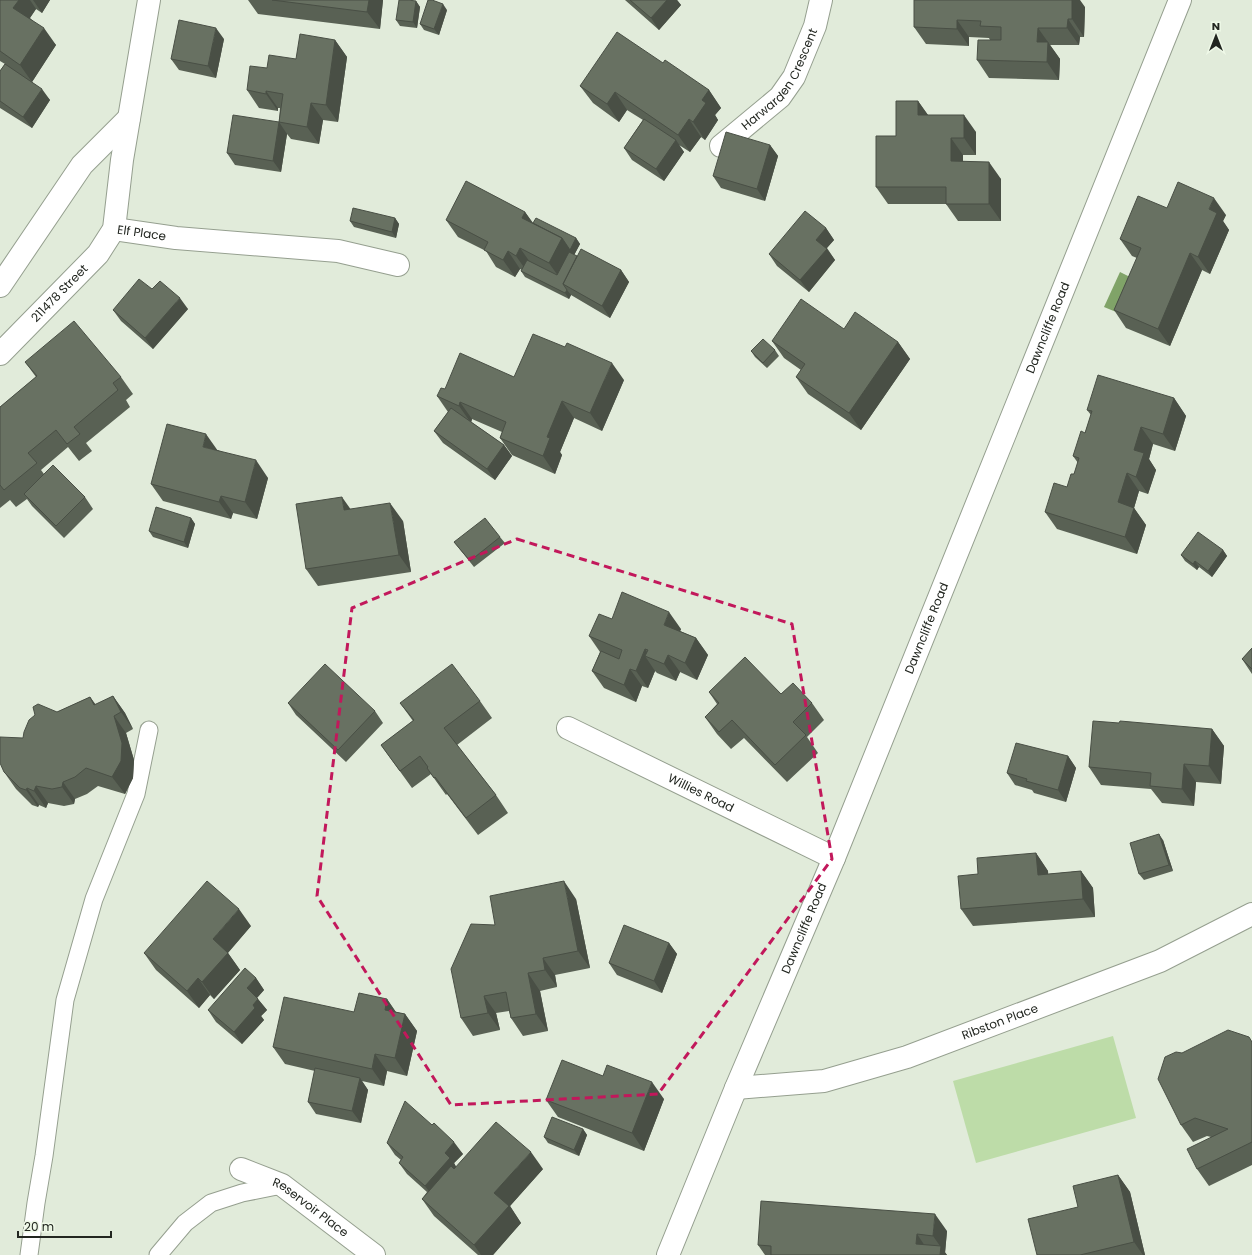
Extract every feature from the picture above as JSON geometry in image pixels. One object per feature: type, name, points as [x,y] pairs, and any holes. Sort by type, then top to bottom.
[{"type":"street","name":"Elf Place","points":[[150,0],[129,118],[114,229],[176,238],[338,251],[398,265]]},
{"type":"street","name":"Harwarden Crescent","points":[[721,146],[780,97],[794,76],[814,26],[821,0]]},
{"type":"street","name":"Dawncliffe Road","points":[[668,1255],[736,1088],[834,858],[1180,0]]},
{"type":"street","points":[[0,286],[82,164],[129,118]]},
{"type":"street","name":"211478 Street","points":[[0,354],[98,254],[114,229]]},
{"type":"street","name":"Willies Road","points":[[568,728],[834,858]]},
{"type":"street","name":"Ribston Place","points":[[736,1088],[824,1081],[908,1057],[1160,961],[1249,922]]},
{"type":"street","name":"Reservoir Place","points":[[241,1169],[282,1185],[374,1255]]},
{"type":"lane","points":[[29,1255],[65,1000],[94,898],[136,794],[149,730]]},
{"type":"lane","points":[[158,1255],[186,1223],[211,1203],[242,1192],[282,1185]]},
{"type":"highlighted area","points":[[517,539],[792,624],[832,859],[658,1094],[451,1105],[317,896],[352,608]]},
{"type":"shaded area","points":[[1120,272],[1134,279],[1121,314],[1104,307]]},
{"type":"shaded area","points":[[1113,1036],[1136,1118],[976,1163],[953,1081]]},
{"type":"building","points":[[0,0],[19,0],[13,8],[44,28],[20,65],[0,51]]},
{"type":"building","points":[[272,0],[369,0],[367,12]]},
{"type":"building","points":[[399,0],[416,1],[413,22],[396,20]]},
{"type":"building","points":[[428,0],[443,4],[434,29],[420,24]]},
{"type":"building","points":[[630,0],[667,0],[651,18]]},
{"type":"building","points":[[914,0],[1072,0],[1072,19],[1068,19],[1067,28],[1038,28],[1037,42],[1048,42],[1047,62],[977,60],[978,40],[1001,40],[1001,27],[980,26],[981,21],[957,20],[957,29],[914,27]]},
{"type":"building","points":[[179,20],[216,28],[208,66],[171,59]]},
{"type":"building","points":[[617,32],[663,63],[665,60],[709,90],[702,100],[706,103],[693,122],[689,119],[678,135],[615,92],[607,104],[580,86]]},
{"type":"building","points":[[300,34],[335,40],[326,105],[311,103],[307,127],[279,122],[283,94],[266,91],[266,94],[247,90],[250,66],[267,68],[269,55],[296,59]]},
{"type":"building","points":[[5,64],[42,89],[23,117],[0,101],[0,71]]},
{"type":"building","points":[[896,101],[918,101],[918,115],[964,115],[964,138],[951,138],[951,161],[989,162],[989,204],[946,204],[946,187],[876,187],[876,136],[896,136]]},
{"type":"building","points":[[233,115],[279,122],[273,161],[227,153]]},
{"type":"building","points":[[644,119],[676,140],[656,169],[624,148]]},
{"type":"building","points":[[726,132],[770,145],[757,189],[713,176]]},
{"type":"building","points":[[466,181],[525,212],[522,218],[562,238],[549,263],[520,248],[516,256],[508,251],[503,260],[484,250],[488,242],[446,220]]},
{"type":"building","points":[[1178,182],[1214,198],[1209,209],[1217,213],[1198,257],[1190,253],[1158,329],[1114,310],[1141,248],[1120,239],[1138,196],[1167,208]]},
{"type":"building","points":[[353,208],[395,218],[392,232],[350,221]]},
{"type":"building","points":[[805,211],[826,228],[816,240],[827,249],[800,280],[769,254]]},
{"type":"building","points":[[536,218],[576,238],[570,250],[562,238],[533,223]]},
{"type":"building","points":[[581,249],[621,270],[602,306],[563,284]]},
{"type":"building","points":[[569,252],[577,256],[563,284],[567,290],[565,293],[521,271],[527,260],[557,275]]},
{"type":"building","points":[[139,279],[152,289],[160,281],[180,298],[145,338],[113,310]]},
{"type":"building","points":[[801,299],[844,329],[855,312],[898,342],[849,413],[796,377],[805,364],[772,341]]},
{"type":"building","points":[[74,321],[121,377],[113,383],[118,390],[74,427],[80,434],[67,444],[56,430],[28,453],[37,463],[4,490],[0,485],[0,407],[37,376],[25,362]]},
{"type":"building","points":[[533,334],[565,347],[567,343],[612,363],[590,413],[562,401],[547,437],[550,438],[543,456],[500,438],[506,422],[460,402],[459,406],[437,396],[441,388],[445,389],[460,353],[514,377]]},
{"type":"building","points":[[763,339],[775,350],[763,363],[751,351]]},
{"type":"building","points":[[1098,375],[1174,398],[1163,434],[1141,427],[1134,450],[1144,453],[1136,477],[1127,473],[1118,502],[1134,508],[1125,537],[1045,512],[1054,483],[1067,487],[1071,474],[1074,474],[1079,458],[1073,456],[1081,431],[1085,433],[1092,411],[1087,410]]},
{"type":"building","points":[[451,408],[504,445],[487,469],[434,431]]},
{"type":"building","points":[[167,424],[206,434],[203,447],[256,460],[245,502],[221,496],[219,502],[151,484]]},
{"type":"building","points":[[53,465],[85,497],[56,526],[24,494]]},
{"type":"building","points":[[342,497],[344,510],[390,503],[399,555],[306,569],[296,504]]},
{"type":"building","points":[[156,507],[191,518],[184,542],[149,531]]},
{"type":"building","points":[[485,518],[500,537],[470,561],[454,542]]},
{"type":"building","points":[[1198,532],[1223,550],[1208,571],[1195,561],[1193,564],[1181,555]]},
{"type":"building","points":[[622,592],[669,612],[664,625],[696,638],[685,663],[668,655],[664,664],[645,656],[648,650],[645,649],[636,671],[630,669],[624,685],[592,671],[601,651],[619,659],[622,650],[589,636],[599,614],[612,619]]},
{"type":"building","points":[[1252,648],[1252,669],[1242,659]]},
{"type":"building","points":[[745,657],[781,694],[793,683],[812,703],[793,722],[806,735],[775,765],[732,720],[719,732],[705,717],[719,703],[709,692]]},
{"type":"building","points":[[325,664],[375,711],[338,750],[288,703]]},
{"type":"building","points":[[452,664],[480,701],[444,728],[496,795],[466,818],[435,777],[434,778],[420,756],[400,771],[381,745],[414,720],[400,703]]},
{"type":"building","points":[[113,696],[121,712],[114,716],[122,743],[121,761],[112,777],[86,768],[75,777],[63,782],[62,787],[52,789],[36,786],[34,791],[27,788],[26,790],[20,788],[4,772],[0,763],[0,737],[23,738],[29,720],[35,715],[33,707],[38,704],[57,712],[90,697],[94,705]]},
{"type":"building","points":[[1093,721],[1119,723],[1120,721],[1212,729],[1209,766],[1184,764],[1182,789],[1150,786],[1151,773],[1089,767]]},
{"type":"building","points":[[1016,743],[1068,756],[1058,790],[1026,781],[1027,779],[1007,773]]},
{"type":"building","points":[[1159,834],[1169,865],[1139,874],[1130,843]]},
{"type":"building","points":[[1036,853],[1038,875],[1081,871],[1083,899],[961,909],[958,876],[978,874],[977,858]]},
{"type":"building","points":[[207,881],[239,909],[213,939],[228,953],[202,982],[198,978],[187,991],[144,953]]},
{"type":"building","points":[[564,881],[578,951],[543,958],[545,970],[528,973],[536,1014],[511,1018],[506,992],[484,996],[488,1013],[461,1018],[451,969],[471,924],[495,925],[490,896]]},
{"type":"building","points":[[624,925],[669,943],[654,981],[609,963]]},
{"type":"building","points":[[245,968],[256,978],[247,988],[258,999],[253,1005],[255,1008],[234,1032],[208,1010]]},
{"type":"building","points":[[359,993],[387,999],[385,1010],[405,1014],[395,1058],[375,1054],[372,1069],[273,1047],[284,997],[354,1012]]},
{"type":"building","points":[[1228,1030],[1249,1037],[1252,1042],[1252,1142],[1197,1169],[1187,1149],[1228,1129],[1195,1118],[1181,1125],[1158,1079],[1165,1057],[1176,1052],[1182,1053]]},
{"type":"building","points":[[562,1060],[603,1076],[607,1065],[652,1082],[632,1133],[546,1100]]},
{"type":"building","points":[[315,1068],[360,1078],[352,1111],[308,1102]]},
{"type":"building","points":[[405,1101],[432,1125],[434,1123],[454,1142],[445,1153],[450,1158],[425,1186],[399,1163],[403,1157],[387,1143]]},
{"type":"building","points":[[552,1117],[583,1129],[574,1150],[544,1137]]},
{"type":"building","points":[[496,1122],[531,1152],[494,1193],[509,1206],[474,1245],[422,1199],[451,1166],[454,1169]]},
{"type":"building","points":[[1118,1175],[1134,1242],[1080,1255],[1037,1255],[1028,1219],[1078,1207],[1073,1186]]},
{"type":"building","points":[[761,1201],[935,1214],[933,1236],[917,1234],[916,1244],[941,1246],[940,1255],[771,1255],[771,1246],[758,1245]]}]
